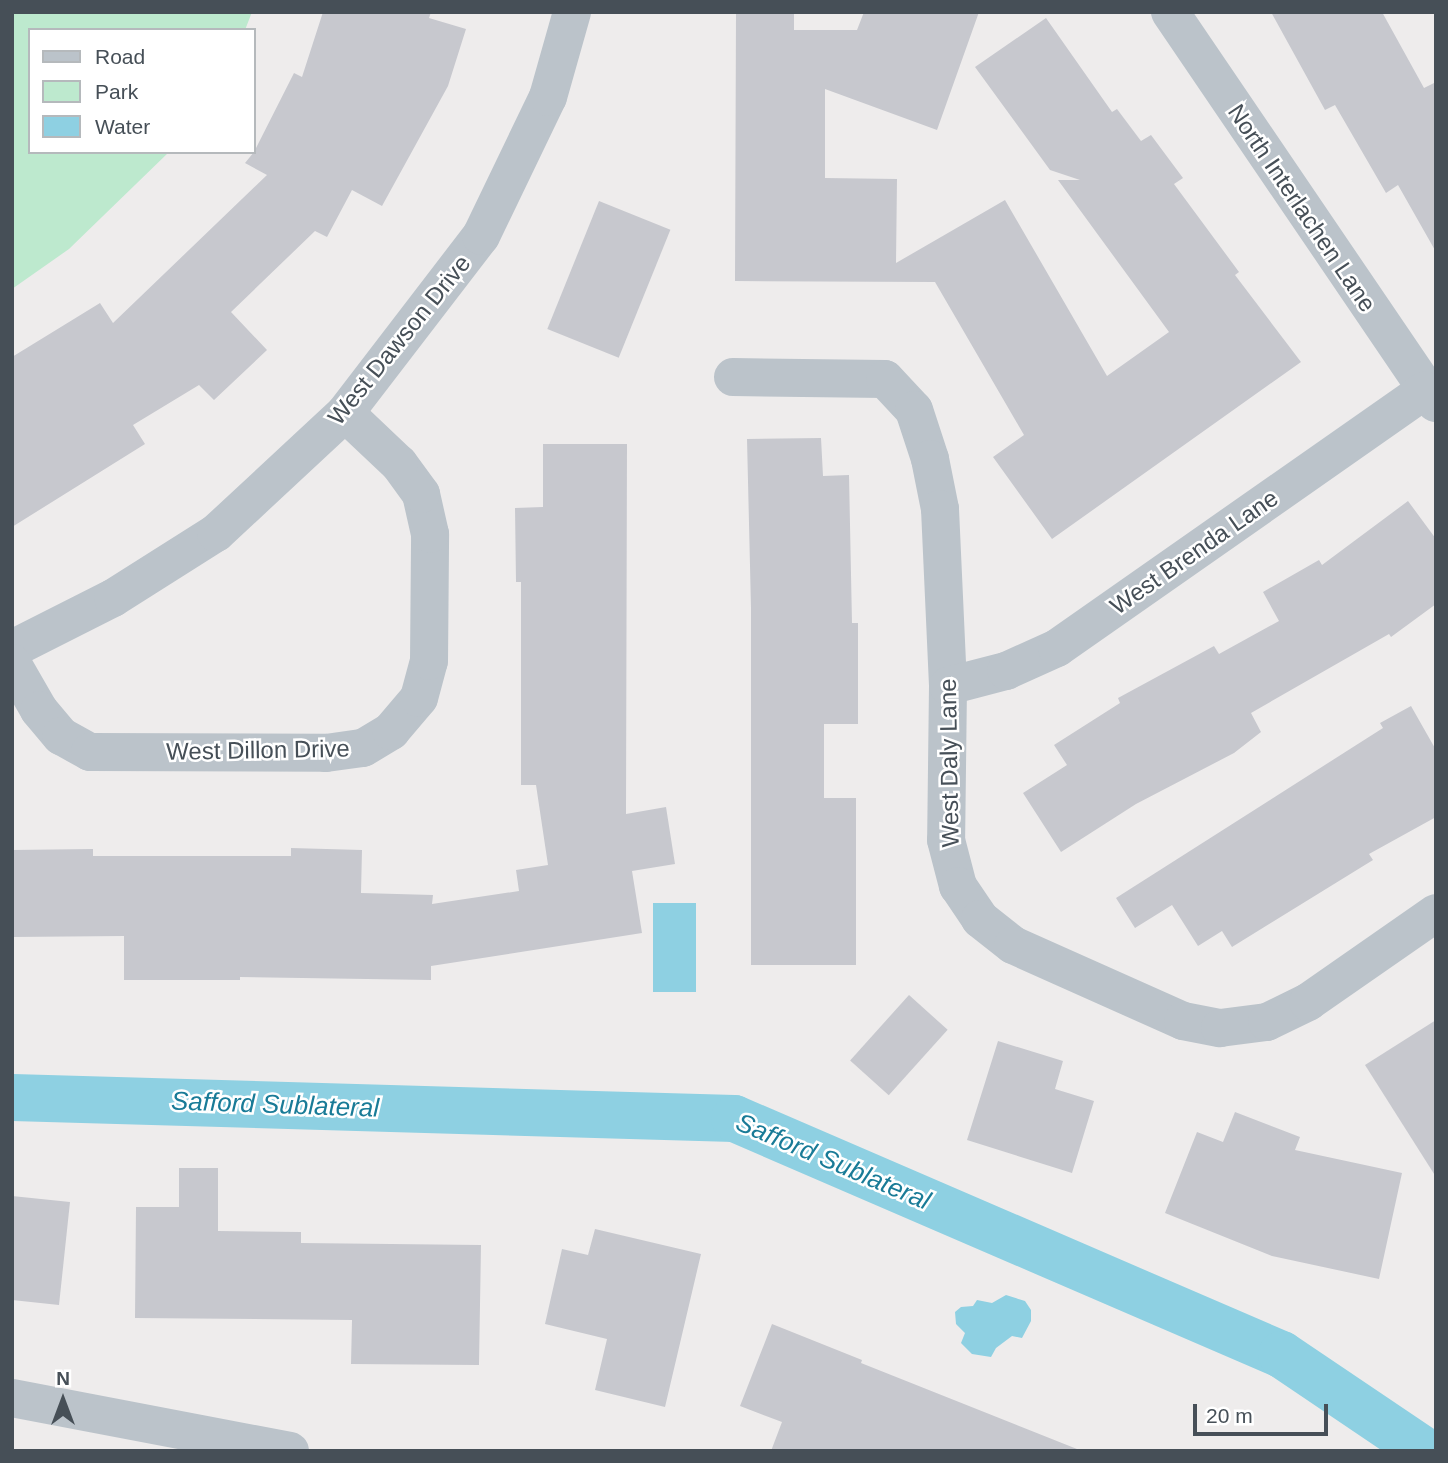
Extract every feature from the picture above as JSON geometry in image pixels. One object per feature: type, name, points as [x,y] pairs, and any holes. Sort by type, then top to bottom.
[{"type":"street","name":"West Dawson Drive","points":[[12,649],[113,598],[216,533],[345,413],[481,236],[548,97],[572,12]]},
{"type":"street","name":"North Interlachen Lane","points":[[1170,12],[1430,397]]},
{"type":"street","name":"West Daly Lane","points":[[733,377],[885,379],[914,410],[930,459],[940,509],[948,685],[946,840],[958,886],[980,919],[1013,944],[1183,1021],[1220,1028],[1267,1022],[1308,1002],[1436,913]]},
{"type":"street","name":"West Brenda Lane","points":[[948,685],[1006,671],[1057,648],[1430,397]]},
{"type":"street","name":"West Dillon Drive","points":[[12,663],[39,710],[61,736],[90,752],[326,753],[363,748],[391,731],[419,698],[429,661],[430,534],[421,494],[398,464],[345,413]]},
{"type":"street","points":[[12,1398],[290,1451]]},
{"type":"green space","points":[[12,12],[252,12],[246,28],[28,28],[28,154],[167,154],[69,249],[12,289]]},
{"type":"water","points":[[653,903],[696,903],[696,992],[653,992]]},
{"type":"water","points":[[1006,1295],[1025,1301],[1031,1310],[1031,1321],[1022,1338],[1012,1336],[996,1348],[991,1357],[972,1354],[961,1343],[965,1333],[956,1324],[955,1312],[961,1307],[973,1306],[977,1300],[992,1303]]},
{"type":"building","points":[[323,12],[431,12],[429,18],[466,29],[448,86],[382,206],[352,190],[327,237],[315,231],[231,312],[267,350],[214,400],[199,385],[133,425],[145,444],[12,527],[12,357],[100,303],[113,323],[267,175],[245,163],[252,154],[256,154],[256,148],[294,73],[302,77]]},
{"type":"building","points":[[736,12],[794,12],[794,30],[857,30],[864,12],[979,12],[937,130],[825,89],[825,178],[897,179],[896,263],[1005,200],[1107,376],[1169,332],[1058,180],[1080,180],[1050,170],[975,67],[1046,18],[1112,112],[1117,109],[1141,141],[1151,135],[1183,178],[1174,184],[1239,272],[1235,275],[1301,362],[1052,539],[993,457],[1024,435],[935,282],[735,281]]},
{"type":"building","points":[[1271,12],[1382,12],[1424,88],[1436,82],[1436,252],[1398,185],[1386,193],[1335,105],[1325,110]]},
{"type":"building","points":[[599,201],[670,230],[619,358],[547,329]]},
{"type":"building","points":[[821,438],[823,476],[849,475],[852,623],[858,623],[858,724],[824,724],[824,798],[856,798],[856,965],[751,965],[751,608],[747,439]]},
{"type":"building","points":[[543,444],[627,444],[626,814],[666,807],[675,864],[632,871],[642,933],[431,966],[431,980],[240,977],[240,980],[124,980],[124,936],[12,937],[12,850],[93,849],[93,856],[291,856],[291,848],[362,850],[361,893],[433,895],[432,904],[519,891],[516,870],[548,865],[536,785],[521,785],[521,582],[516,582],[515,508],[543,507]]},
{"type":"building","points":[[1408,501],[1436,539],[1436,604],[1391,637],[1389,634],[1251,713],[1261,732],[1234,753],[1136,804],[1061,852],[1023,793],[1067,765],[1054,745],[1120,703],[1118,698],[1214,646],[1219,654],[1279,621],[1263,592],[1319,560],[1322,565]]},
{"type":"building","points":[[1411,706],[1436,750],[1436,817],[1369,854],[1373,860],[1232,947],[1222,931],[1198,946],[1172,905],[1135,928],[1116,898],[1383,728],[1380,723]]},
{"type":"building","points":[[909,995],[948,1030],[889,1095],[850,1060]]},
{"type":"building","points":[[1436,1020],[1436,1177],[1365,1065]]},
{"type":"building","points":[[998,1041],[1063,1061],[1055,1089],[1094,1101],[1072,1173],[967,1140]]},
{"type":"building","points":[[1235,1112],[1300,1137],[1295,1150],[1402,1173],[1379,1279],[1272,1256],[1165,1213],[1197,1132],[1223,1142]]},
{"type":"building","points":[[179,1168],[218,1168],[218,1231],[301,1232],[301,1243],[481,1245],[479,1365],[351,1364],[352,1320],[135,1318],[136,1207],[179,1207]]},
{"type":"building","points":[[12,1196],[70,1202],[59,1305],[12,1300]]},
{"type":"building","points":[[595,1229],[701,1254],[665,1407],[595,1390],[607,1339],[545,1324],[562,1249],[588,1255]]},
{"type":"building","points":[[772,1324],[1077,1451],[771,1451],[782,1422],[740,1406]]},
{"type":"waterway","name":"Safford Sublateral","points":[[12,1097],[734,1118],[1281,1354],[1425,1451]]}]
